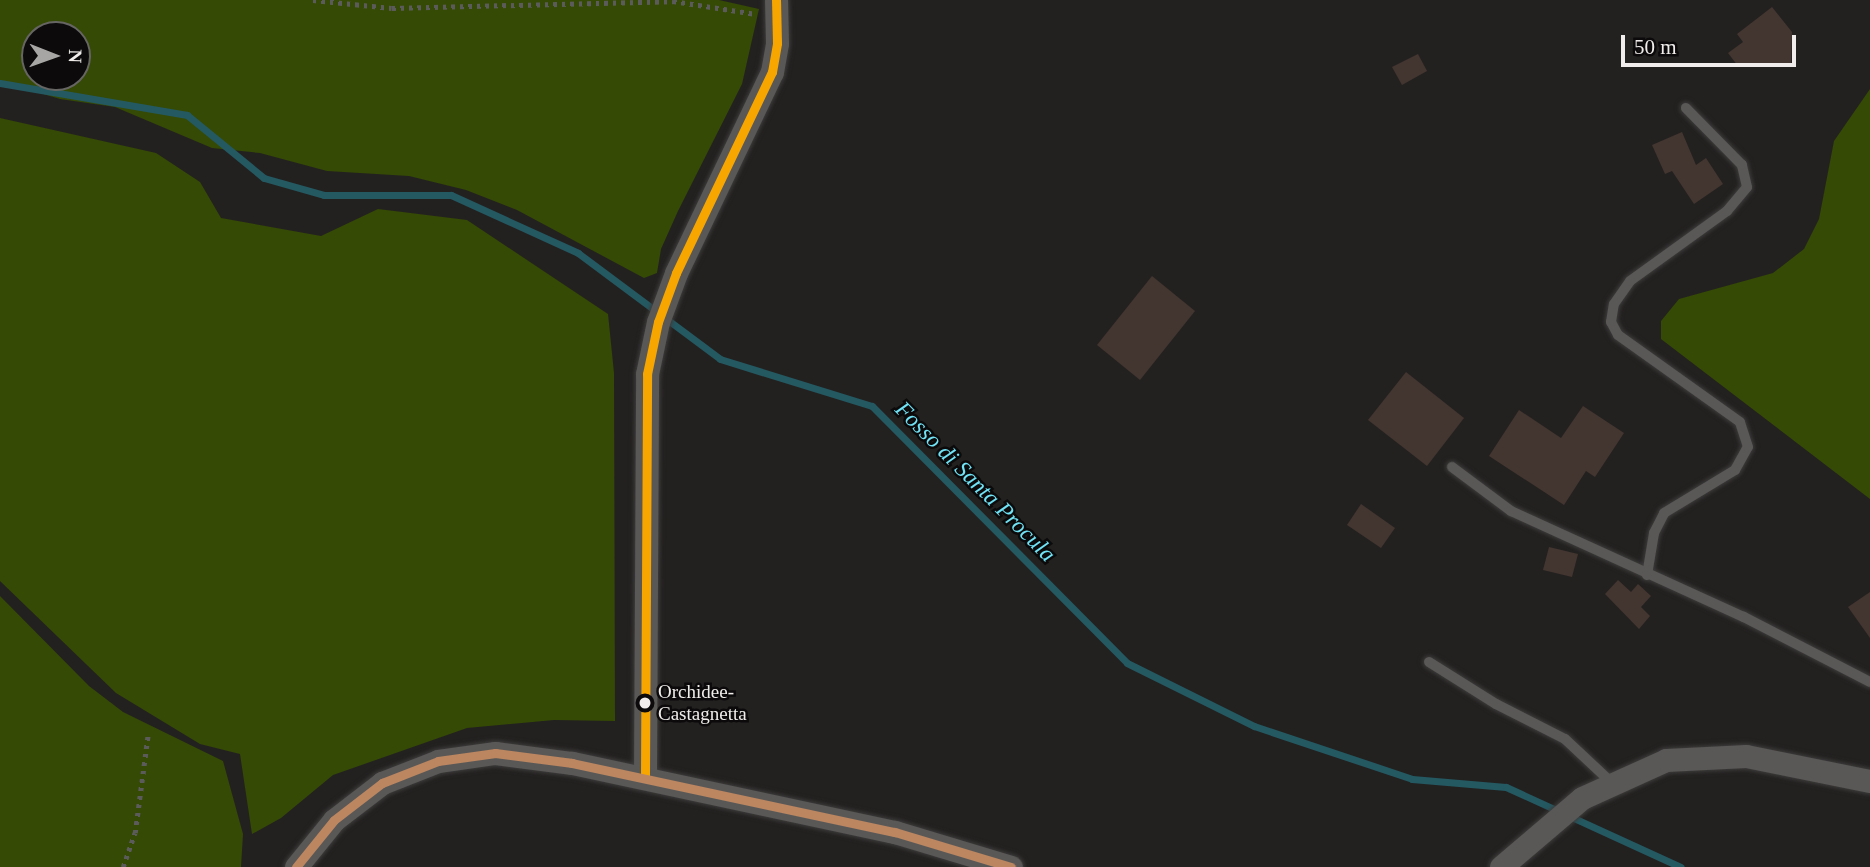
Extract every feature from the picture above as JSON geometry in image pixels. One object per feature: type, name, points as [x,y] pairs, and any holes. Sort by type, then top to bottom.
[{"type":"street","points":[[645,777],[650,360],[666,299],[769,81],[776,55],[777,6]]},
{"type":"street","points":[[296,867],[334,820],[365,794],[438,761],[504,754],[645,777],[895,832],[1011,867]]},
{"type":"street","points":[[1502,867],[1582,798],[1666,760],[1714,755],[1761,757],[1870,781]]},
{"type":"lane","points":[[1647,575],[1654,533],[1664,513],[1735,470],[1748,447],[1740,422],[1618,335],[1611,323],[1614,303],[1636,275],[1727,211],[1747,187],[1742,165],[1686,108]]},
{"type":"lane","points":[[1452,467],[1511,512],[1744,617],[1870,682]]},
{"type":"lane","points":[[1429,662],[1496,704],[1565,739],[1612,783]]},
{"type":"path","points":[[313,0],[392,8],[673,1],[721,12],[777,6]]},
{"type":"path","points":[[123,867],[135,833],[148,734]]},
{"type":"green space","points":[[0,0],[719,0],[759,9],[742,84],[678,211],[661,249],[657,273],[644,278],[517,210],[466,190],[409,176],[327,171],[260,153],[212,148],[115,107],[60,99],[33,91],[91,91],[91,21],[21,21],[21,87],[0,81]]},
{"type":"green space","points":[[1870,89],[1870,499],[1661,339],[1661,321],[1679,299],[1773,273],[1804,249],[1819,219],[1834,141]]},
{"type":"green space","points":[[0,118],[156,153],[200,182],[221,218],[321,236],[378,209],[467,220],[608,314],[614,373],[615,721],[554,720],[467,728],[333,775],[281,818],[252,834],[240,754],[200,744],[116,693],[0,581]]},
{"type":"green space","points":[[0,596],[89,686],[123,712],[223,761],[243,834],[241,867],[0,867]]},
{"type":"building","points":[[1772,7],[1792,32],[1791,67],[1738,66],[1728,53],[1743,42],[1737,34]]},
{"type":"building","points":[[1418,54],[1427,71],[1402,85],[1392,67]]},
{"type":"building","points":[[1682,132],[1696,165],[1706,158],[1723,184],[1694,204],[1672,171],[1665,174],[1652,145]]},
{"type":"building","points":[[1152,276],[1195,311],[1140,380],[1097,345]]},
{"type":"building","points":[[1406,372],[1464,418],[1427,466],[1368,420]]},
{"type":"building","points":[[1583,406],[1624,433],[1595,477],[1586,471],[1564,505],[1489,456],[1519,410],[1561,438]]},
{"type":"building","points":[[1361,504],[1395,528],[1381,548],[1347,525]]},
{"type":"building","points":[[1549,547],[1578,554],[1572,577],[1543,570]]},
{"type":"building","points":[[1618,580],[1631,592],[1638,584],[1651,596],[1641,607],[1650,616],[1639,629],[1605,594]]},
{"type":"building","points":[[1870,592],[1870,638],[1848,607]]},
{"type":"waterway","name":"Fosso di Santa Procula","points":[[0,83],[187,115],[264,178],[324,195],[451,195],[578,253],[720,359],[872,406],[1127,663],[1254,726],[1412,779],[1506,787],[1681,867]]},
{"type":"transit line","points":[[645,777],[647,374],[658,322],[676,273],[772,72],[777,43],[776,0]]},
{"type":"transit line","points":[[296,867],[334,820],[382,783],[438,761],[495,753],[572,763],[895,832],[1011,867]]},
{"type":"place","name":"Orchidee- Castagnetta","points":[[645,703]]}]
